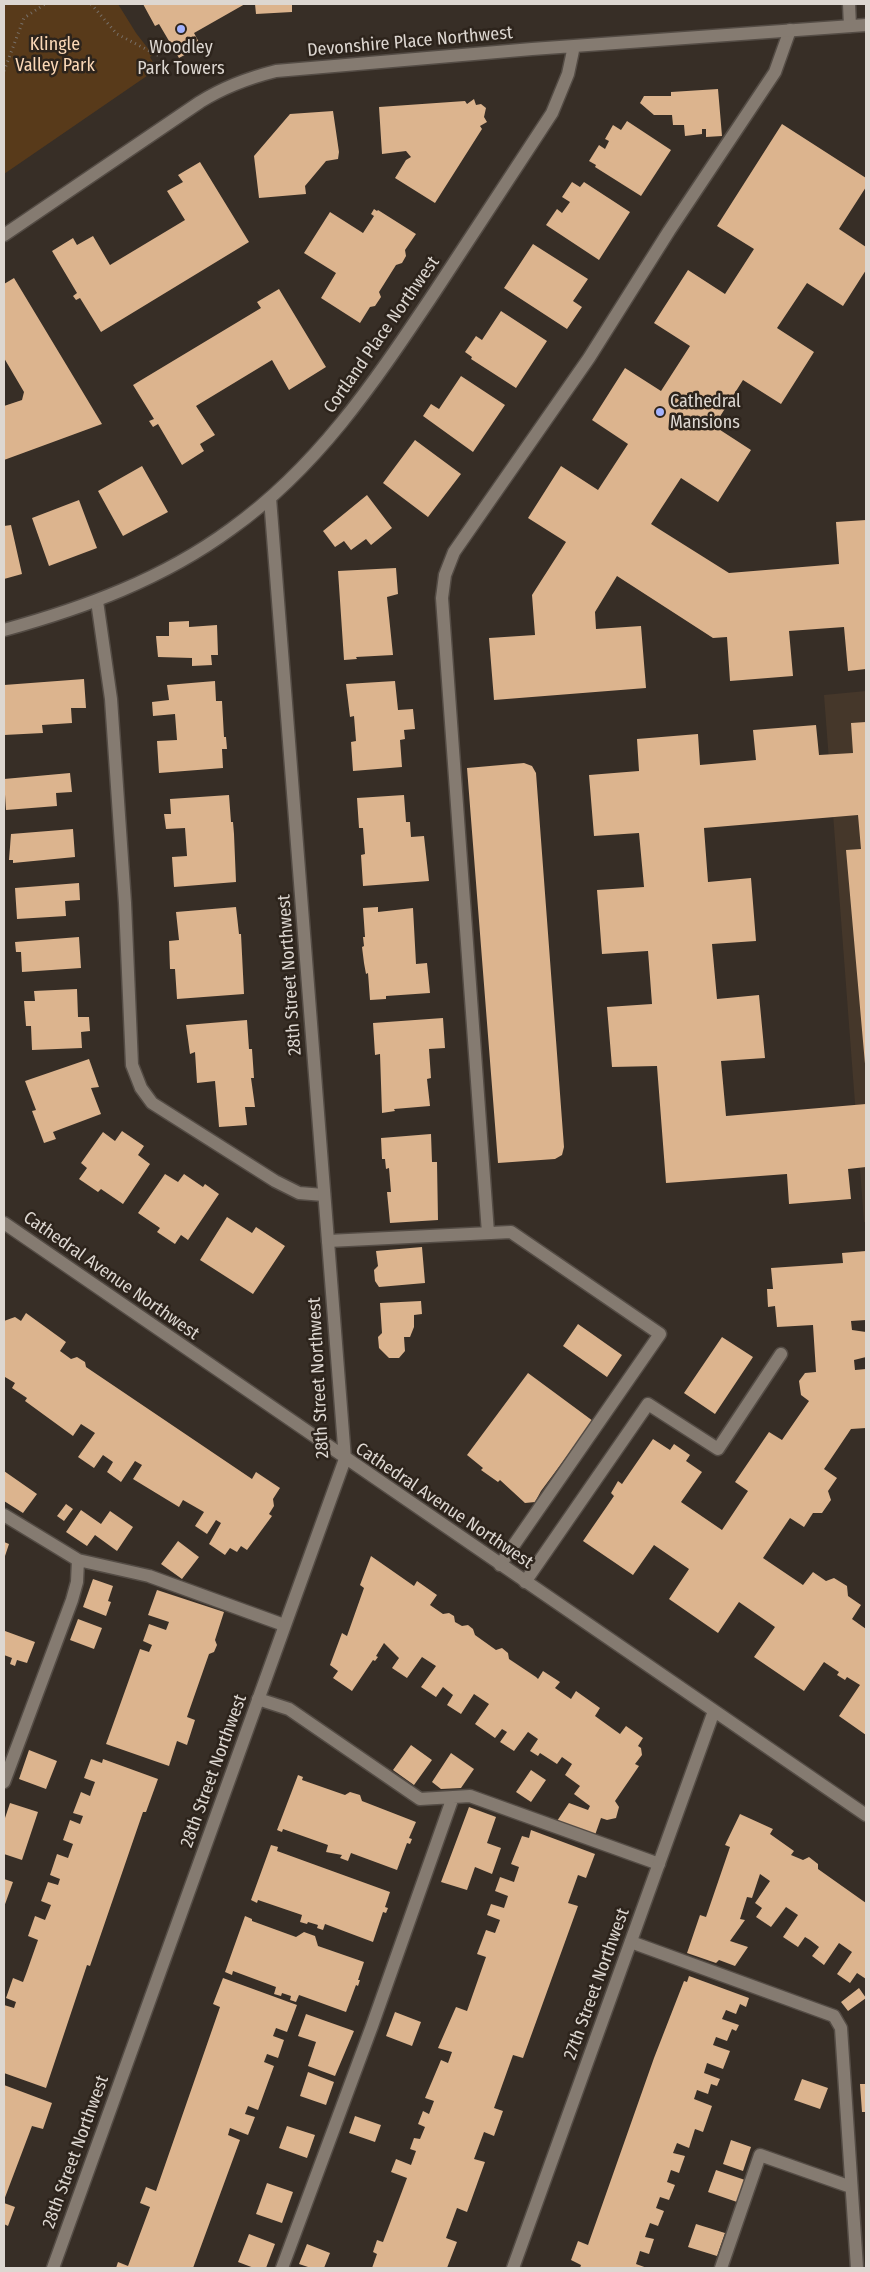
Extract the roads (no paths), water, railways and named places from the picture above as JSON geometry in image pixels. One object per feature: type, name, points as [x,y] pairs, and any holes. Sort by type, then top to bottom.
[{"type":"street","points":[[848,4],[850,26]]},
{"type":"street","name":"Devonshire Place Northwest","points":[[4,235],[200,102],[232,84],[276,71],[866,24]]},
{"type":"street","points":[[488,1233],[442,598],[445,575],[454,552],[589,358],[775,72],[790,30]]},
{"type":"street","name":"Cortland Place Northwest","points":[[4,630],[97,601],[153,576],[206,547],[270,498],[331,436],[381,373],[552,113],[568,74],[574,46]]},
{"type":"street","name":"28th Street Northwest","points":[[53,2268],[345,1459],[270,498]]},
{"type":"street","points":[[97,601],[112,708],[125,903],[132,1065],[141,1088],[152,1103],[274,1181],[298,1194],[324,1195]]},
{"type":"street","name":"Cathedral Avenue Northwest","points":[[4,1224],[866,1815]]},
{"type":"street","points":[[328,1241],[511,1232],[660,1334],[500,1565]]},
{"type":"street","points":[[525,1582],[648,1404],[718,1449],[781,1354]]},
{"type":"street","points":[[4,1514],[78,1560],[149,1576],[284,1625]]},
{"type":"street","points":[[4,1782],[72,1600],[77,1582],[78,1560]]},
{"type":"street","points":[[258,1699],[289,1709],[420,1799],[470,1796],[659,1864]]},
{"type":"street","name":"27th Street Northwest","points":[[513,2268],[714,1711]]},
{"type":"street","points":[[282,2268],[372,2026],[452,1798]]},
{"type":"street","points":[[631,1942],[834,2016],[841,2028],[857,2268]]},
{"type":"street","points":[[721,2268],[760,2154],[851,2187]]},
{"type":"place","name":"Woodley Park Towers","points":[[181,29]]},
{"type":"place","name":"Cathedral Mansions","points":[[660,412]]},
{"type":"park label","name":"Klingle Valley Park","points":[[55,55]]}]
